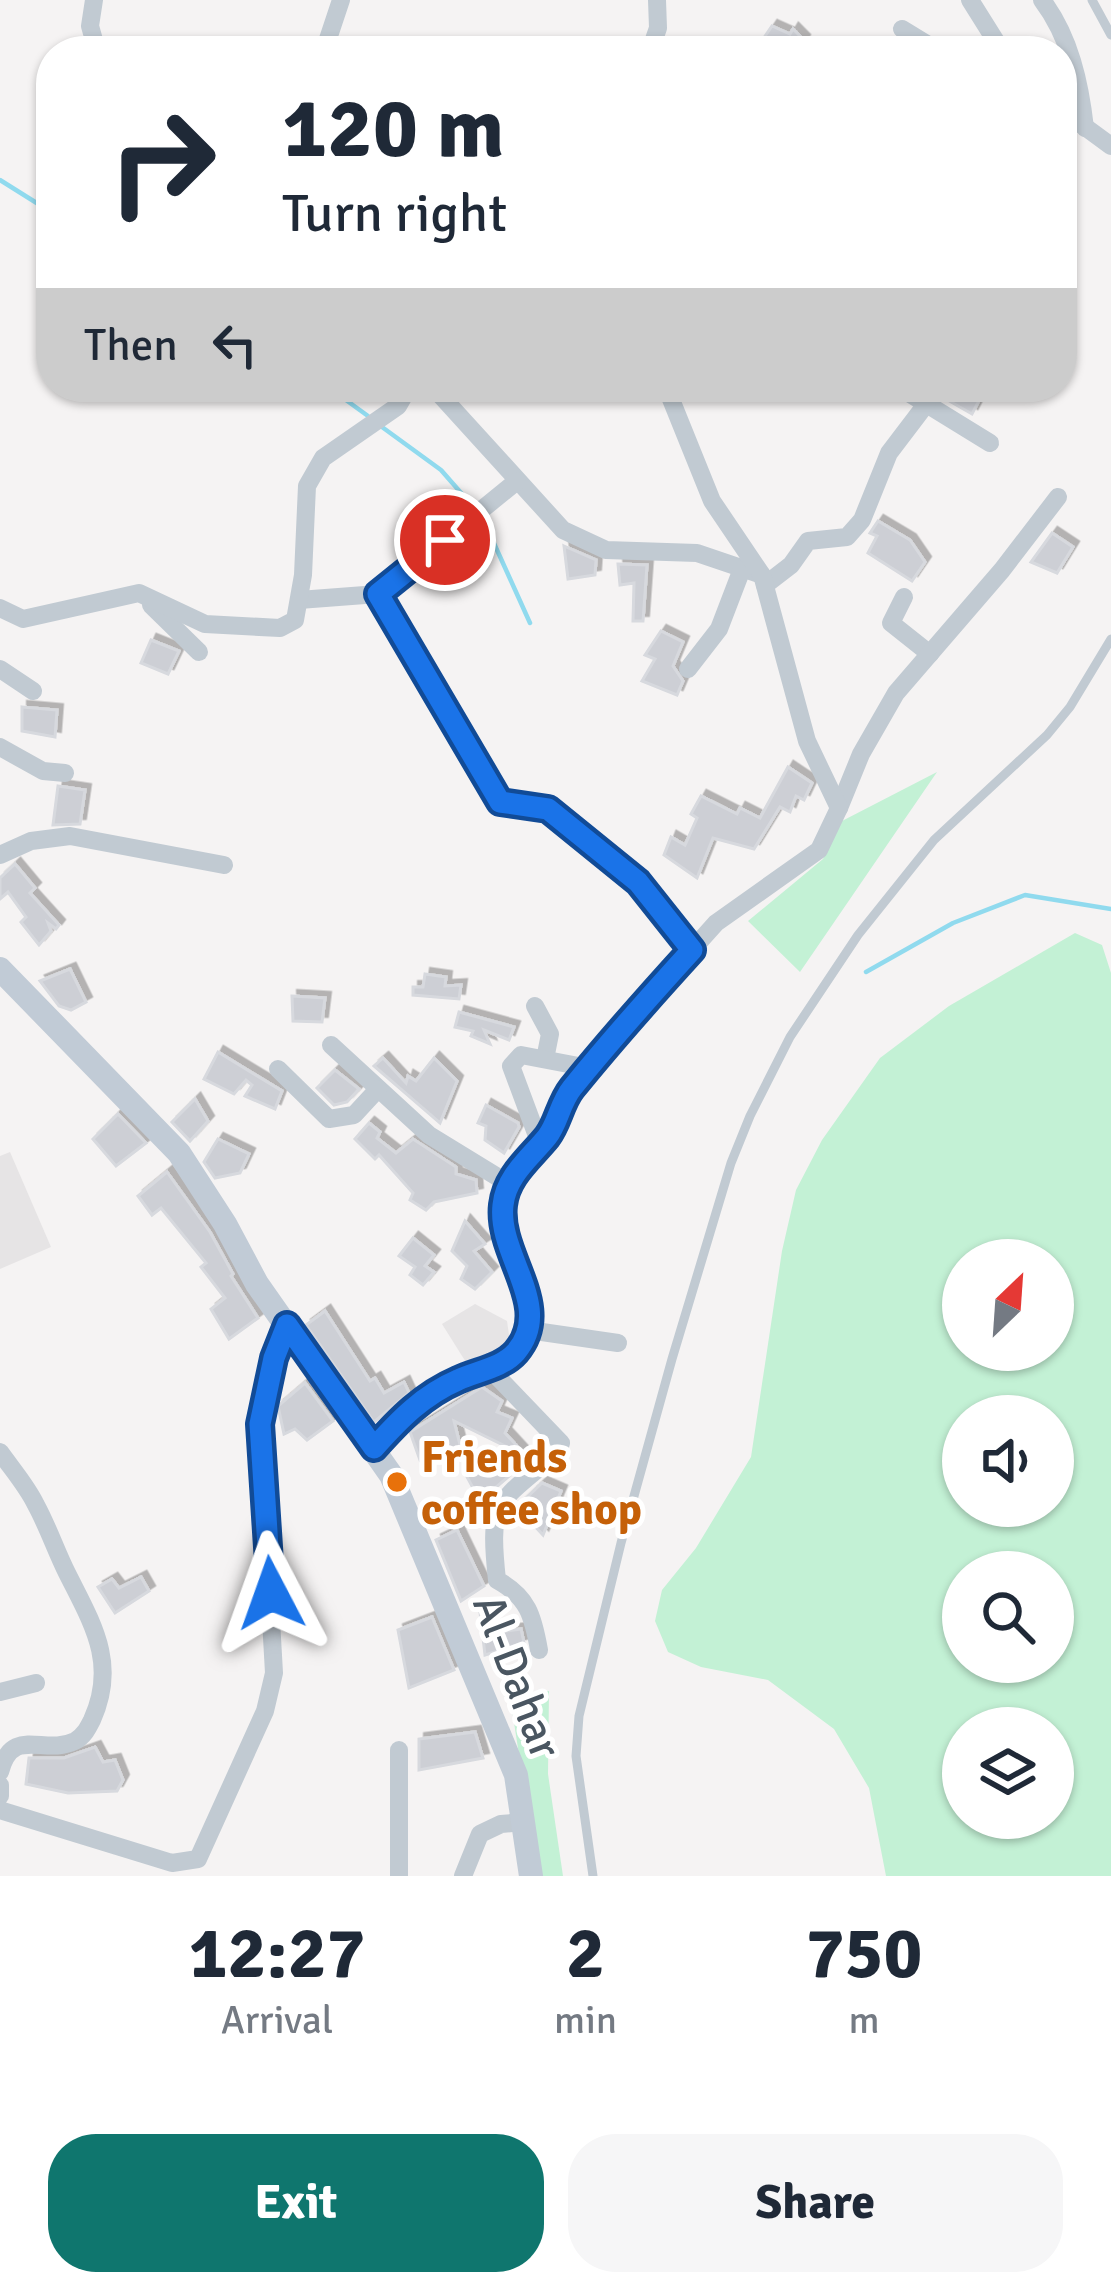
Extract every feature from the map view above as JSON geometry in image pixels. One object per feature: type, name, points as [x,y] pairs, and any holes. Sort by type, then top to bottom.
[{"type":"street","points":[[93,36],[94,0]]},
{"type":"street","points":[[328,36],[341,0]]},
{"type":"street","points":[[655,36],[657,0]]},
{"type":"street","points":[[970,0],[993,36]]},
{"type":"street","points":[[1042,0],[1061,36]]},
{"type":"street","points":[[902,28],[915,36]]},
{"type":"street","points":[[1077,122],[1111,146]]},
{"type":"street","points":[[0,608],[23,619],[139,593],[205,624],[280,628],[295,620],[307,486],[323,458],[400,402]]},
{"type":"street","points":[[447,402],[563,530],[606,550],[697,553],[756,576],[790,566],[808,541],[847,537],[862,520],[889,453],[927,403],[990,443]]},
{"type":"street","points":[[672,402],[712,501],[756,576],[807,741],[838,808]]},
{"type":"street","points":[[298,600],[378,594],[518,481]]},
{"type":"street","points":[[374,1448],[408,1410],[514,1354],[528,1330],[531,1307],[511,1254],[502,1207],[509,1184],[550,1134],[567,1094],[716,922],[819,850],[861,754],[896,693],[1058,497]]},
{"type":"street","points":[[688,669],[756,576]]},
{"type":"street","points":[[139,593],[199,652]]},
{"type":"street","points":[[378,594],[500,802],[548,809],[638,882],[692,950]]},
{"type":"street","points":[[904,597],[891,623],[929,654]]},
{"type":"street","points":[[0,669],[33,691]]},
{"type":"street","points":[[0,747],[44,771],[65,773]]},
{"type":"street","points":[[0,855],[32,842],[70,836],[224,865]]},
{"type":"street","name":"Al-Dahar","points":[[0,969],[179,1153],[257,1284],[392,1475],[516,1775],[531,1876]]},
{"type":"street","points":[[535,1006],[550,1034],[545,1060]]},
{"type":"street","points":[[331,1046],[429,1135],[509,1184]]},
{"type":"street","points":[[540,1144],[511,1066],[521,1054],[589,1069]]},
{"type":"street","points":[[278,1069],[328,1119],[354,1115],[378,1089]]},
{"type":"street","points":[[0,1810],[172,1863],[198,1859],[217,1826],[265,1711],[274,1673],[260,1424],[274,1358],[287,1325]]},
{"type":"street","points":[[528,1330],[618,1343]]},
{"type":"street","points":[[490,1369],[561,1443],[558,1452],[500,1503],[491,1527],[497,1580],[520,1593],[532,1614],[539,1650]]},
{"type":"street","points":[[0,1452],[35,1502],[93,1618],[104,1681],[87,1731],[73,1742],[8,1743],[0,1772]]},
{"type":"street","points":[[0,1692],[36,1683]]},
{"type":"street","points":[[398,1876],[399,1750]]},
{"type":"street","points":[[0,1785],[0,1796]]},
{"type":"street","points":[[463,1876],[480,1834],[501,1824],[523,1822]]},
{"type":"lane","points":[[1092,0],[1111,35]]},
{"type":"lane","points":[[593,1876],[576,1756],[579,1716],[672,1359],[731,1163],[750,1116],[790,1037],[869,921],[934,840],[1047,735],[1070,707],[1111,639]]},
{"type":"shaded area","points":[[10,1152],[51,1247],[0,1269],[0,1156]]},
{"type":"shaded area","points":[[475,1304],[507,1321],[510,1342],[469,1367],[442,1324]]},
{"type":"green space","points":[[937,772],[800,972],[748,921],[823,859],[842,821]]},
{"type":"green space","points":[[1075,933],[1102,945],[1111,973],[1111,1876],[886,1876],[869,1788],[834,1729],[768,1680],[701,1667],[668,1652],[655,1621],[662,1590],[696,1548],[751,1457],[782,1251],[796,1190],[822,1140],[880,1058],[949,1006]]},
{"type":"green space","points":[[549,1691],[548,1774],[563,1876],[538,1876],[510,1697]]},
{"type":"building","points":[[772,26],[790,34],[793,29],[800,36],[765,36]]},
{"type":"building","points":[[951,402],[978,402],[972,414]]},
{"type":"building","points":[[878,521],[910,540],[925,562],[912,581],[868,553],[877,536],[870,533]]},
{"type":"building","points":[[1052,533],[1073,547],[1057,573],[1031,562]]},
{"type":"building","points":[[564,546],[596,560],[595,575],[568,579]]},
{"type":"building","points":[[618,564],[647,565],[643,621],[633,621],[634,583],[620,585]]},
{"type":"building","points":[[661,631],[683,642],[673,666],[683,681],[677,695],[642,681],[655,659],[645,655]]},
{"type":"building","points":[[151,640],[179,651],[168,674],[141,663]]},
{"type":"building","points":[[22,707],[57,710],[55,737],[22,731]]},
{"type":"building","points":[[788,767],[812,783],[804,800],[796,796],[790,812],[780,807],[754,849],[713,838],[697,878],[664,855],[671,837],[685,845],[697,818],[691,814],[701,796],[737,814],[740,808],[760,818]]},
{"type":"building","points":[[58,786],[85,790],[80,824],[53,825]]},
{"type":"building","points":[[15,864],[35,888],[30,893],[59,925],[56,929],[48,923],[51,931],[39,945],[21,922],[26,917],[8,892],[0,899],[0,878]]},
{"type":"building","points":[[70,969],[86,1002],[71,1010],[59,1006],[40,981]]},
{"type":"building","points":[[425,974],[446,977],[445,986],[461,985],[459,999],[413,995],[413,987],[423,987]]},
{"type":"building","points":[[292,996],[325,998],[322,1022],[293,1021]]},
{"type":"building","points":[[459,1012],[514,1027],[509,1040],[484,1030],[490,1044],[471,1036],[473,1031],[455,1027]]},
{"type":"building","points":[[218,1052],[282,1091],[275,1109],[245,1096],[252,1085],[246,1080],[234,1094],[204,1079]]},
{"type":"building","points":[[383,1058],[406,1083],[408,1076],[416,1081],[434,1058],[457,1081],[440,1123],[374,1066]]},
{"type":"building","points":[[335,1070],[359,1089],[347,1102],[334,1105],[317,1088]]},
{"type":"building","points":[[195,1099],[208,1121],[190,1141],[172,1122]]},
{"type":"building","points":[[486,1105],[518,1123],[504,1153],[485,1140],[486,1126],[478,1123]]},
{"type":"building","points":[[118,1114],[146,1143],[116,1166],[93,1139]]},
{"type":"building","points":[[369,1123],[380,1132],[377,1138],[396,1153],[413,1139],[456,1167],[456,1174],[476,1180],[477,1193],[434,1202],[426,1210],[410,1200],[413,1193],[379,1155],[375,1159],[355,1139]]},
{"type":"building","points":[[218,1139],[249,1154],[240,1173],[215,1178],[204,1162]]},
{"type":"building","points":[[167,1172],[210,1232],[258,1318],[229,1339],[211,1309],[225,1298],[201,1267],[206,1263],[161,1208],[152,1215],[138,1196]]},
{"type":"building","points":[[465,1221],[485,1244],[474,1251],[492,1272],[475,1289],[461,1279],[467,1266],[452,1251]]},
{"type":"building","points":[[413,1238],[434,1255],[425,1266],[434,1272],[423,1285],[410,1275],[415,1267],[399,1256]]},
{"type":"building","points":[[325,1311],[370,1381],[375,1378],[384,1393],[404,1382],[409,1393],[374,1422],[306,1325]]},
{"type":"building","points":[[305,1383],[333,1421],[307,1440],[295,1429],[284,1434],[278,1406]]},
{"type":"building","points":[[482,1387],[502,1401],[497,1412],[512,1418],[505,1433],[529,1459],[480,1501],[466,1475],[507,1447],[454,1421],[461,1449],[435,1463],[431,1452],[420,1460],[410,1432]]},
{"type":"building","points":[[542,1483],[561,1491],[543,1535],[517,1507]]},
{"type":"building","points":[[457,1530],[484,1586],[461,1601],[436,1540]]},
{"type":"building","points":[[141,1577],[149,1591],[115,1613],[98,1587],[112,1579],[119,1588]]},
{"type":"building","points":[[488,1611],[493,1633],[521,1629],[524,1643],[485,1655],[480,1612]]},
{"type":"building","points":[[432,1617],[454,1670],[409,1688],[398,1630]]},
{"type":"building","points":[[475,1732],[483,1758],[419,1770],[419,1739]]},
{"type":"building","points":[[95,1747],[103,1762],[115,1760],[123,1780],[117,1791],[68,1793],[26,1784],[29,1758],[64,1758]]},
{"type":"waterway","points":[[0,180],[36,203]]},
{"type":"waterway","points":[[349,402],[368,416]]},
{"type":"waterway","points":[[382,427],[441,470],[476,510]]},
{"type":"waterway","points":[[483,519],[530,623]]},
{"type":"waterway","points":[[866,972],[953,923],[1025,895],[1111,909]]},
{"type":"place","name":"Friends coffee shop","points":[[397,1482]]},
{"type":"route","points":[[271,1593],[260,1424],[274,1358],[287,1325],[374,1448],[408,1410],[514,1354],[531,1324],[531,1307],[511,1254],[502,1207],[509,1184],[524,1160],[550,1134],[567,1094],[692,950],[638,882],[548,809],[500,802],[378,594],[445,540]]}]
